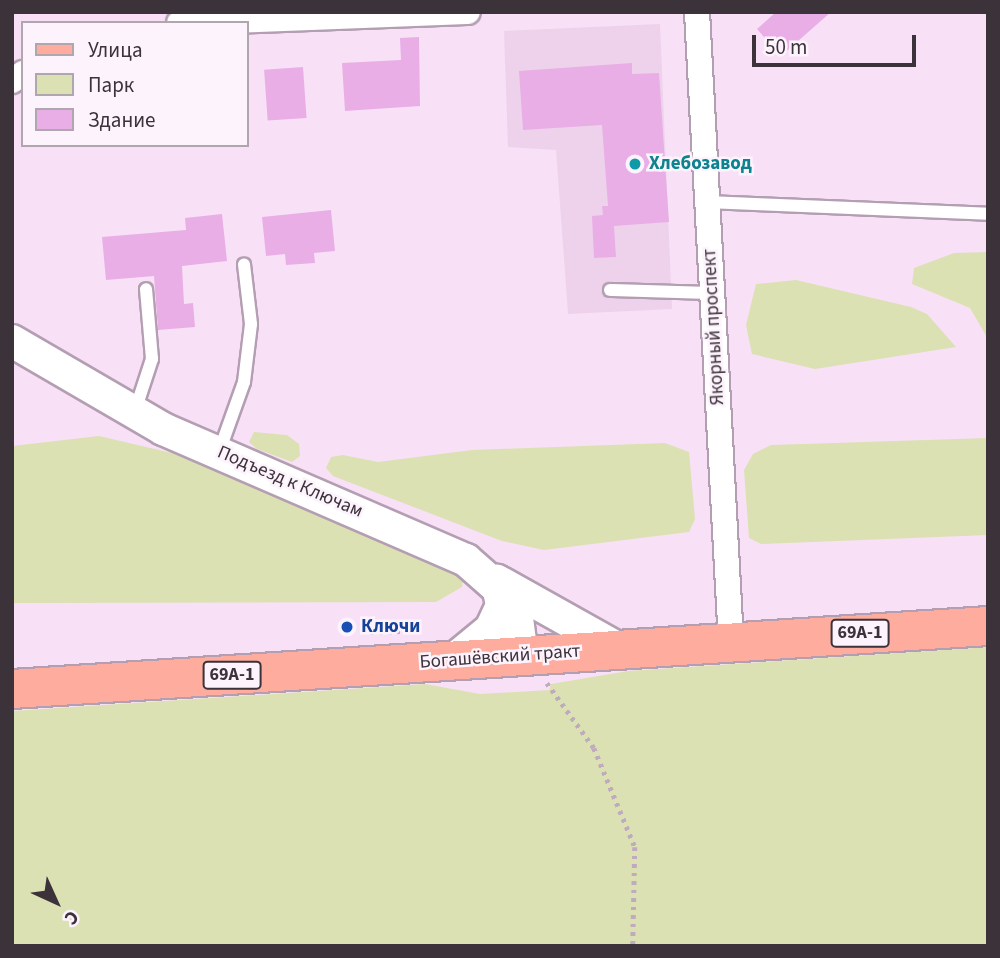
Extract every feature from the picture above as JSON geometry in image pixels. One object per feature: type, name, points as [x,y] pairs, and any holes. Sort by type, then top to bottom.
[{"type":"main road","name":"Богашёвский тракт","points":[[12,689],[452,661],[534,668],[619,649],[988,626]]},
{"type":"street","points":[[226,21],[468,12]]},
{"type":"street","name":"Якорный проспект","points":[[697,12],[731,641]]},
{"type":"street","name":"Подъезд к Ключам","points":[[12,341],[134,414],[433,543],[497,581],[515,603],[534,668]]},
{"type":"street","points":[[497,581],[619,649]]},
{"type":"street","points":[[452,661],[491,629],[502,605],[497,581]]},
{"type":"lane","points":[[707,202],[988,214]]},
{"type":"lane","points":[[219,452],[244,382],[251,324],[244,264]]},
{"type":"lane","points":[[134,414],[152,359],[146,289]]},
{"type":"lane","points":[[610,290],[712,293]]},
{"type":"path","points":[[534,668],[594,748],[635,846],[633,946]]},
{"type":"shaded area","points":[[660,24],[672,309],[568,314],[556,150],[508,147],[504,31]]},
{"type":"green space","points":[[988,252],[988,339],[970,308],[912,284],[914,268],[954,253]]},
{"type":"green space","points":[[796,280],[911,307],[927,314],[956,347],[815,369],[752,354],[746,325],[756,284]]},
{"type":"green space","points":[[254,432],[287,435],[299,444],[300,456],[292,462],[257,449],[249,442]]},
{"type":"green space","points":[[99,436],[176,454],[284,497],[464,574],[462,587],[436,602],[12,603],[12,446]]},
{"type":"green space","points":[[988,438],[988,535],[761,544],[749,538],[744,470],[753,454],[771,445]]},
{"type":"green space","points":[[665,443],[689,452],[695,519],[689,532],[544,550],[502,541],[333,476],[326,468],[331,457],[343,455],[378,462],[472,450]]},
{"type":"green space","points":[[988,647],[988,946],[12,946],[12,711],[425,684],[480,694],[549,690],[551,684],[628,671]]},
{"type":"building","points":[[776,12],[831,12],[781,56],[757,29]]},
{"type":"building","points":[[419,37],[420,106],[345,111],[342,63],[401,60],[400,38]]},
{"type":"building","points":[[632,63],[632,74],[659,73],[669,222],[614,226],[616,257],[594,258],[592,216],[603,215],[602,206],[608,206],[602,125],[523,130],[519,71]]},
{"type":"building","points":[[303,67],[307,118],[268,121],[264,70]]},
{"type":"building","points":[[331,210],[335,251],[314,253],[315,263],[286,265],[285,254],[266,256],[262,217]]},
{"type":"building","points":[[222,214],[227,261],[182,266],[184,304],[193,303],[195,327],[158,330],[154,276],[106,280],[102,237],[186,230],[185,218]]},
{"type":"place","name":"Хлебозавод","points":[[635,164]]},
{"type":"place","name":"Ключи","points":[[347,627]]}]
